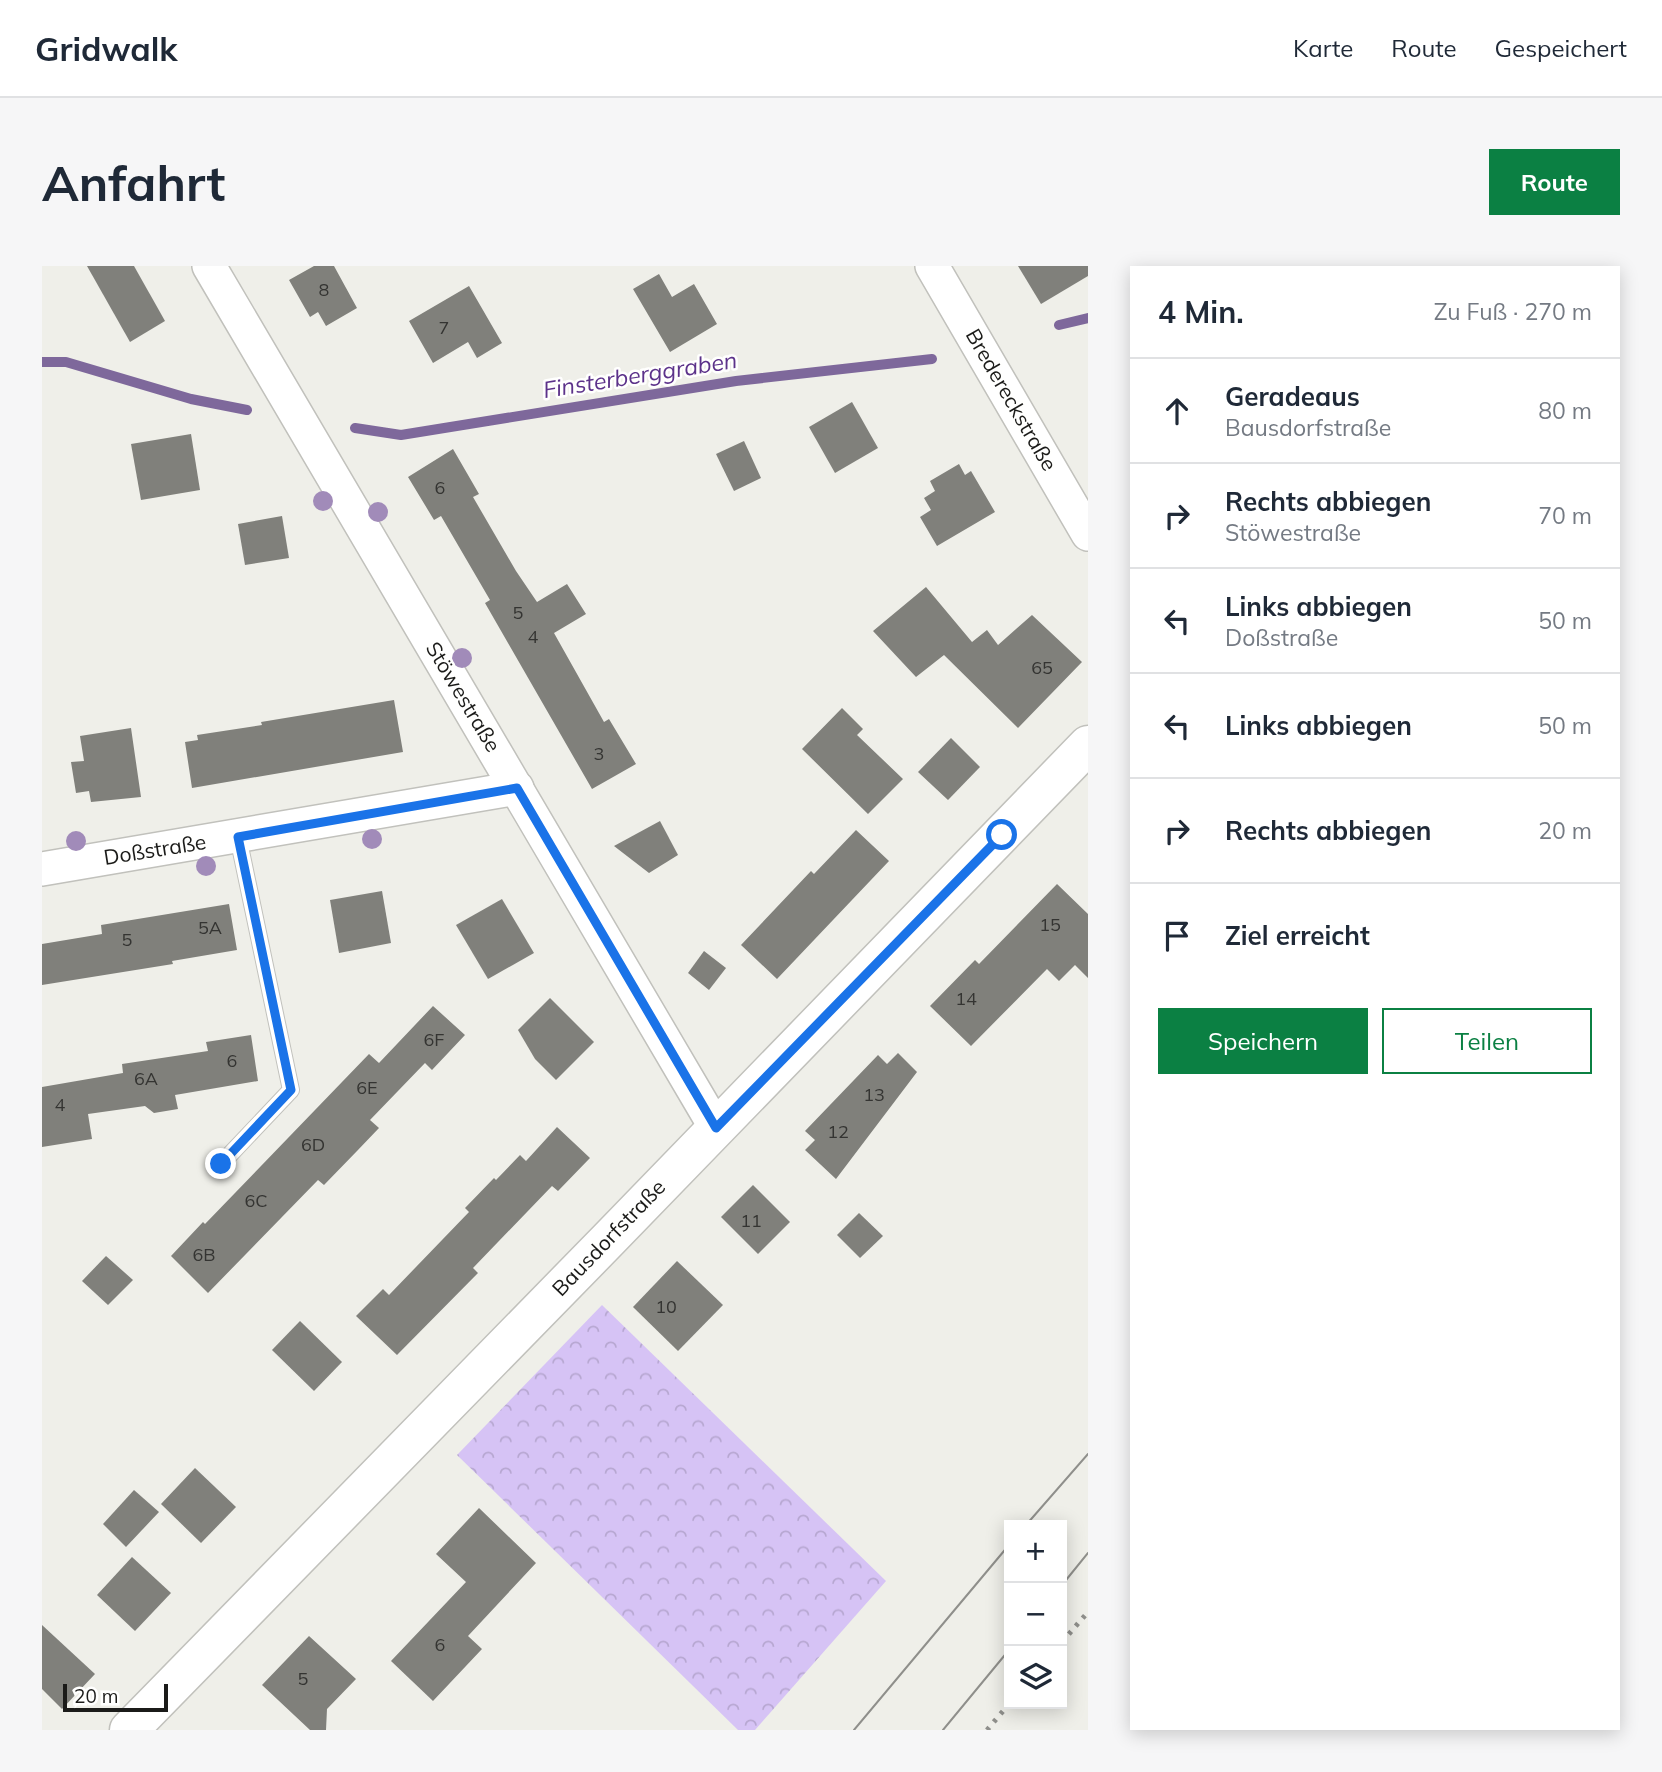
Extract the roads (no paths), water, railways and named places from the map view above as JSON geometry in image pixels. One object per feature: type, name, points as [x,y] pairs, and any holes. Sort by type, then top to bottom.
[{"type":"street","name":"Stöwestraße","points":[[209,266],[716,1128]]},
{"type":"street","name":"Bredereckstraße","points":[[932,266],[1088,534]]},
{"type":"street","name":"Bausdorfstraße","points":[[129,1730],[1088,745]]},
{"type":"street","name":"Doßstraße","points":[[42,869],[517,788]]},
{"type":"lane","points":[[221,1164],[291,1090],[238,837]]},
{"type":"waterway","name":"Finsterberggraben","points":[[1059,325],[1088,318]]},
{"type":"waterway","name":"Finsterberggraben","points":[[355,428],[401,435],[736,381],[932,359]]},
{"type":"waterway","name":"Finsterberggraben","points":[[42,362],[66,362],[191,399],[247,410]]},
{"type":"tram line","points":[[1030,1520],[1088,1454]]},
{"type":"tram line","points":[[854,1730],[1004,1551]]},
{"type":"tram line","points":[[1064,1583],[1088,1553]]},
{"type":"tram line","points":[[943,1730],[1004,1656]]},
{"type":"railway","points":[[1067,1636],[1088,1612]]},
{"type":"railway","points":[[987,1730],[1005,1709]]}]
